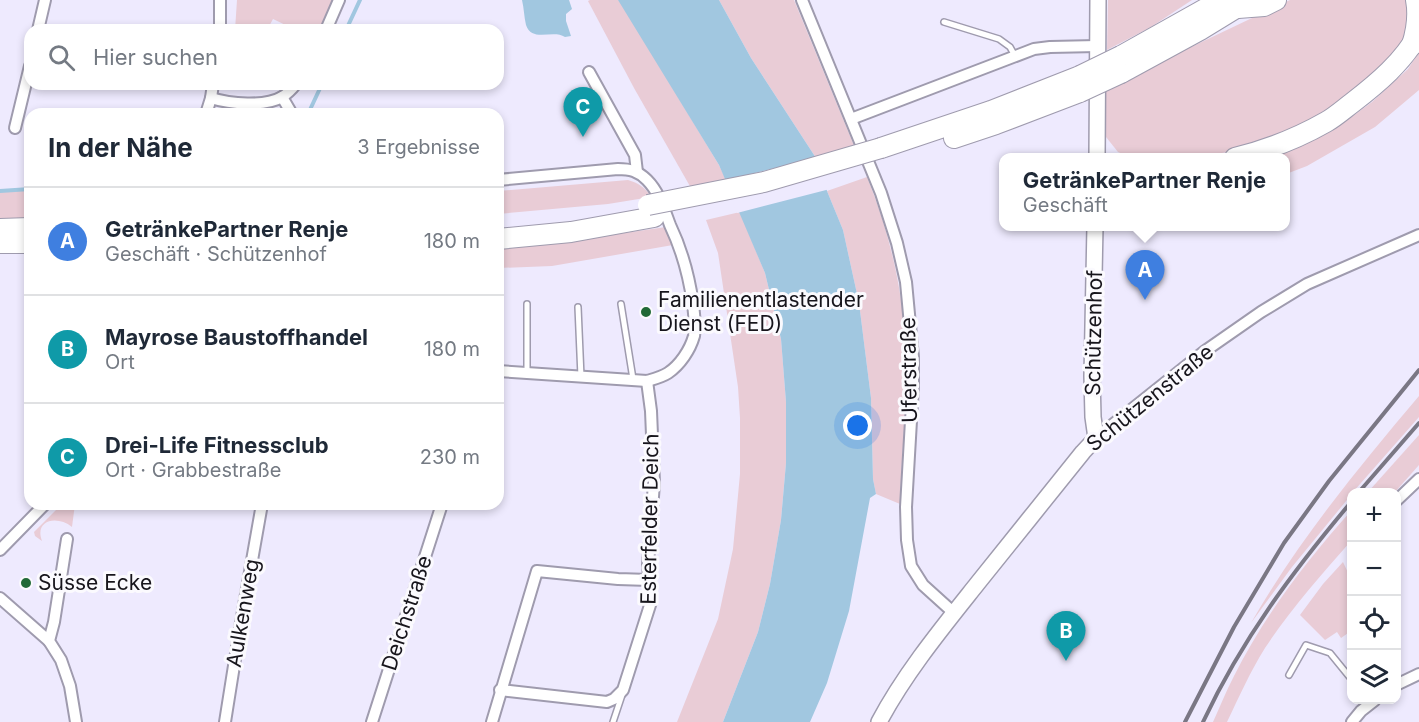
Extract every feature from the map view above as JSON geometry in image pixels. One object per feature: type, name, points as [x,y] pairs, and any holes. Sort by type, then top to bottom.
[{"type":"highway","points":[[504,225],[651,211],[767,194],[829,177],[883,154],[996,124],[1200,30],[1236,3],[1264,6],[1276,0]]},
{"type":"highway","points":[[1252,153],[1270,148],[1328,122],[1374,86],[1397,64],[1416,39],[1419,9],[1416,0]]},
{"type":"highway","points":[[504,238],[572,231],[651,211]]},
{"type":"highway","points":[[0,229],[24,228]]},
{"type":"highway","points":[[0,243],[24,243]]},
{"type":"street","points":[[39,24],[45,0]]},
{"type":"street","points":[[220,0],[220,24]]},
{"type":"street","points":[[329,24],[339,0]]},
{"type":"street","name":"Uferstraße","points":[[802,0],[886,207],[897,243],[906,282],[913,357],[914,386],[906,507],[911,566],[923,585],[954,613]]},
{"type":"street","points":[[1097,153],[1098,0]]},
{"type":"street","points":[[851,118],[1034,49],[1097,46]]},
{"type":"street","points":[[589,72],[635,155],[637,172]]},
{"type":"street","points":[[15,128],[24,90]]},
{"type":"street","points":[[208,108],[212,90]]},
{"type":"street","points":[[211,98],[237,103],[271,102],[290,90]]},
{"type":"street","points":[[282,97],[288,108]]},
{"type":"street","points":[[504,179],[618,169],[637,172],[655,189],[679,244],[689,279],[695,319],[694,336],[687,353],[666,375],[647,381],[504,372]]},
{"type":"street","name":"Schützenhof","points":[[1095,231],[1092,376],[1096,438]]},
{"type":"street","name":"Schützenstraße","points":[[879,722],[909,673],[954,613],[1096,438],[1205,351],[1261,312],[1308,284],[1419,235]]},
{"type":"street","name":"Esterfelder Deich","points":[[623,690],[651,602],[648,565],[654,483],[651,411],[647,381]]},
{"type":"street","points":[[1401,496],[1419,479]]},
{"type":"street","points":[[0,550],[39,510]]},
{"type":"street","name":"Aulkenweg","points":[[225,722],[261,510]]},
{"type":"street","name":"Deichstraße","points":[[372,722],[440,510]]},
{"type":"street","points":[[49,641],[67,539]]},
{"type":"street","points":[[492,722],[537,571],[649,580]]},
{"type":"street","points":[[0,598],[49,641],[61,660],[70,686],[76,722]]},
{"type":"street","points":[[1401,683],[1419,674]]},
{"type":"street","points":[[500,690],[607,702],[623,690]]},
{"type":"street","points":[[1352,722],[1368,704]]},
{"type":"lane","points":[[944,22],[999,39],[1010,47],[1015,56]]},
{"type":"lane","points":[[527,304],[527,373]]},
{"type":"lane","points":[[621,304],[633,380]]},
{"type":"lane","points":[[578,308],[581,377]]},
{"type":"lane","points":[[1289,675],[1306,645],[1330,653],[1347,674]]},
{"type":"lane","points":[[613,722],[623,690]]},
{"type":"shaded area","points":[[237,0],[332,0],[322,24],[283,24],[273,19],[270,24],[235,24]]},
{"type":"shaded area","points":[[719,0],[794,0],[855,148],[816,158],[751,58]]},
{"type":"shaded area","points":[[1108,0],[1192,0],[1151,27],[1107,50]]},
{"type":"shaded area","points":[[1290,0],[1409,0],[1407,33],[1399,46],[1367,81],[1313,121],[1267,142],[1222,153],[1120,153],[1106,137],[1105,88]]},
{"type":"shaded area","points":[[588,1],[620,1],[726,180],[691,188],[634,88]]},
{"type":"shaded area","points":[[1419,52],[1419,90],[1375,127],[1307,166],[1290,172],[1290,153],[1277,153],[1332,131],[1372,102],[1408,69]]},
{"type":"shaded area","points":[[867,177],[892,253],[905,331],[906,384],[900,504],[876,494],[873,479],[871,398],[859,303],[843,230],[827,191]]},
{"type":"shaded area","points":[[628,180],[641,186],[651,197],[608,204],[504,213],[504,190]]},
{"type":"shaded area","points":[[24,189],[24,221],[0,222],[0,191]]},
{"type":"shaded area","points":[[740,212],[765,273],[781,339],[786,402],[786,463],[781,520],[770,584],[758,632],[723,722],[677,722],[718,619],[733,549],[740,474],[738,387],[718,253],[706,220]]},
{"type":"shaded area","points":[[666,227],[673,245],[552,266],[504,268],[504,247],[555,243]]},
{"type":"shaded area","points":[[1419,396],[1419,417],[1357,488],[1347,488],[1347,500],[1292,567],[1251,623],[1288,563],[1351,478]]},
{"type":"shaded area","points":[[1419,435],[1419,465],[1399,488],[1372,488]]},
{"type":"shaded area","points":[[56,510],[74,510],[72,527],[60,521],[48,522],[41,528],[42,541],[35,536],[34,532]]},
{"type":"shaded area","points":[[1347,516],[1347,546],[1306,593],[1265,648],[1227,722],[1213,722],[1228,687],[1259,632],[1318,549]]},
{"type":"shaded area","points":[[1343,562],[1347,570],[1347,634],[1341,638],[1337,632],[1325,640],[1300,615]]},
{"type":"water","points":[[522,0],[569,0],[572,9],[566,14],[566,21],[571,36],[533,33],[526,25]]},
{"type":"water","points":[[618,0],[719,0],[751,58],[816,158],[843,230],[859,303],[871,398],[873,479],[876,494],[870,498],[849,611],[827,683],[810,722],[723,722],[758,632],[770,584],[781,520],[786,463],[786,402],[781,339],[765,273],[719,165]]},
{"type":"pier","points":[[819,157],[830,189],[737,213],[723,181]]},
{"type":"waterway","points":[[349,24],[360,0]]},
{"type":"waterway","points":[[311,108],[319,90]]},
{"type":"waterway","points":[[0,191],[24,189]]},
{"type":"railway","points":[[1185,722],[1234,627],[1284,543],[1329,481],[1419,370]]},
{"type":"railway","points":[[1362,488],[1419,423]]},
{"type":"railway","points":[[1203,722],[1234,662],[1270,607],[1309,553],[1347,507]]},
{"type":"place","name":"Drei-Life Fitnessclub","points":[[583,137]]},
{"type":"place","name":"GetränkePartner Renje","points":[[1145,300]]},
{"type":"place","name":"Familienentlastender Dienst (FED)","points":[[646,312]]},
{"type":"place","name":"Süsse Ecke","points":[[26,583]]},
{"type":"place","name":"Mayrose Baustoffhandel","points":[[1066,661]]}]
